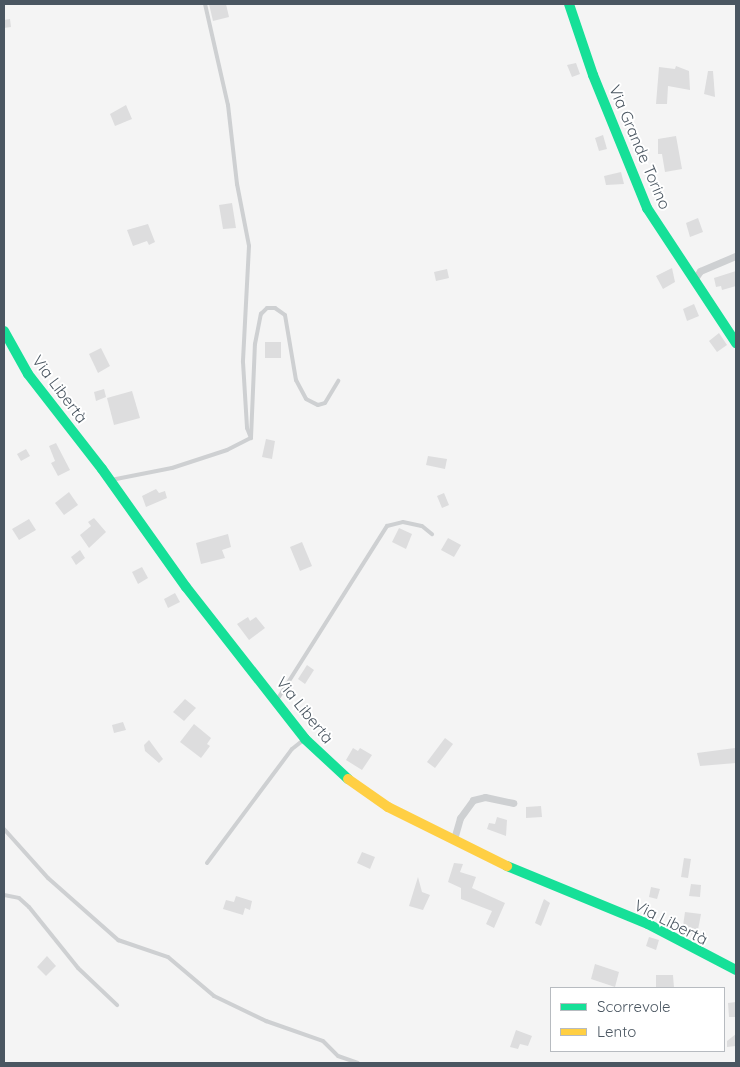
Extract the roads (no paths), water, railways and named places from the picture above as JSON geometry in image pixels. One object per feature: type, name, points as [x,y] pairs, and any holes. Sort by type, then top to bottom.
[{"type":"street","name":"Via Grande Torino","points":[[569,4],[593,75],[646,208],[736,343]]},
{"type":"street","points":[[694,280],[700,271],[736,256]]},
{"type":"street","name":"Via Libertà","points":[[4,332],[28,374],[111,480],[186,587],[277,700],[305,739],[359,788],[388,807],[533,879],[648,924],[736,970]]},
{"type":"street","points":[[454,839],[460,818],[473,800],[485,797],[513,803]]},
{"type":"lane","points":[[205,4],[228,105],[236,184],[248,246],[243,362],[247,428],[251,438]]},
{"type":"lane","points":[[111,480],[172,468],[235,448],[251,438],[253,428],[252,368],[264,310],[275,308],[285,315],[296,380],[306,399],[318,405],[325,403],[338,380]]},
{"type":"lane","points":[[277,700],[387,526],[403,522],[422,526],[432,534]]},
{"type":"lane","points":[[207,863],[292,749],[305,739]]},
{"type":"lane","points":[[4,829],[48,878],[118,940],[168,957],[214,996],[266,1021],[323,1041],[338,1056],[358,1063]]},
{"type":"lane","points":[[4,895],[19,898],[29,907],[78,968],[117,1005]]}]
